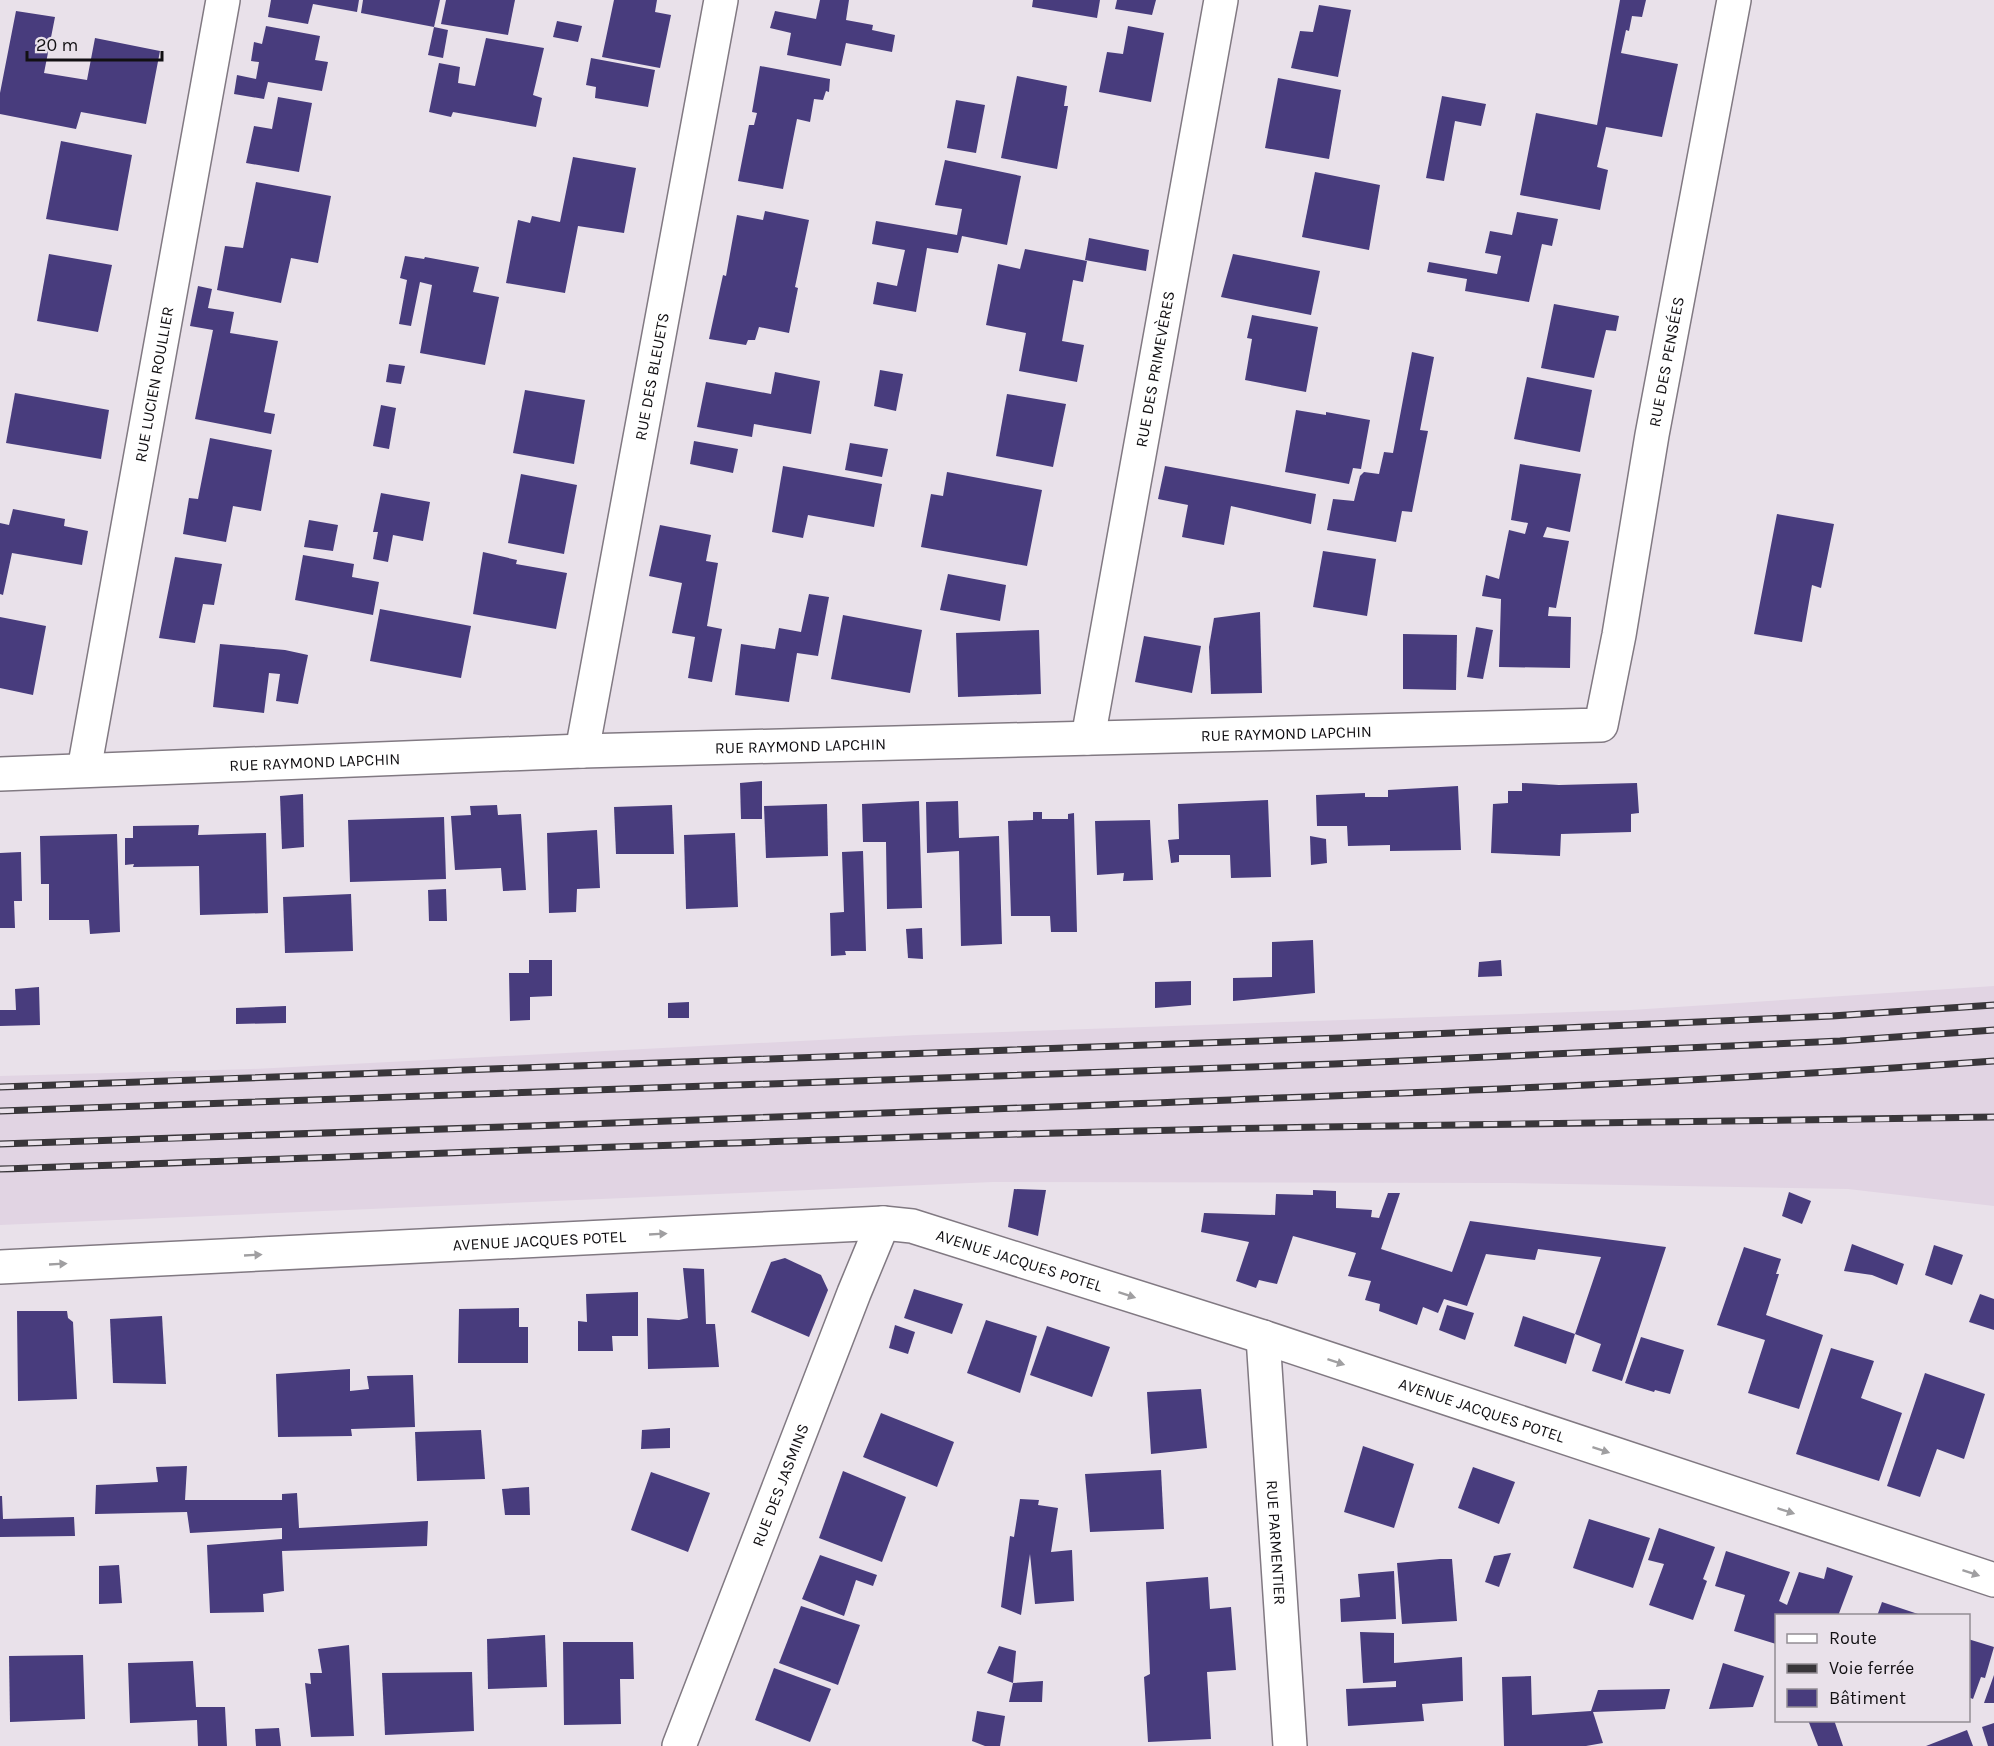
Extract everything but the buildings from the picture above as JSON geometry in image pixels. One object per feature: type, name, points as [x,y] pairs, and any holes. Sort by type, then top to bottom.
[{"type":"street","name":"RUE LUCIEN ROULLIER","points":[[84,770],[223,0]]},
{"type":"street","name":"RUE DES BLEUETS","points":[[582,752],[721,0]]},
{"type":"street","name":"RUE DES PRIMEVÈRES","points":[[1088,738],[1221,0]]},
{"type":"street","name":"RUE DES PENSÉES","points":[[1601,725],[1619,635],[1652,435],[1734,0]]},
{"type":"street","name":"RUE RAYMOND LAPCHIN","points":[[0,774],[582,752],[1601,725]]},
{"type":"street","name":"AVENUE JACQUES POTEL","points":[[0,1267],[883,1223],[912,1226],[1263,1337],[1994,1580]]},
{"type":"street","name":"RUE DES JASMINS","points":[[679,1746],[883,1223]]},
{"type":"street","name":"RUE PARMENTIER","points":[[1263,1337],[1290,1746]]},
{"type":"shaded area","points":[[1994,986],[1994,1206],[1848,1189],[1509,1183],[993,1182],[0,1225],[0,1076],[252,1069],[916,1035],[1631,1010]]},
{"type":"railway","points":[[0,1087],[1340,1038],[1832,1016],[1994,1005]]},
{"type":"railway","points":[[0,1111],[1334,1064],[1840,1041],[1994,1030]]},
{"type":"railway","points":[[0,1144],[1437,1092],[1883,1069],[1994,1061]]},
{"type":"railway","points":[[0,1169],[1157,1130],[1994,1117]]}]
